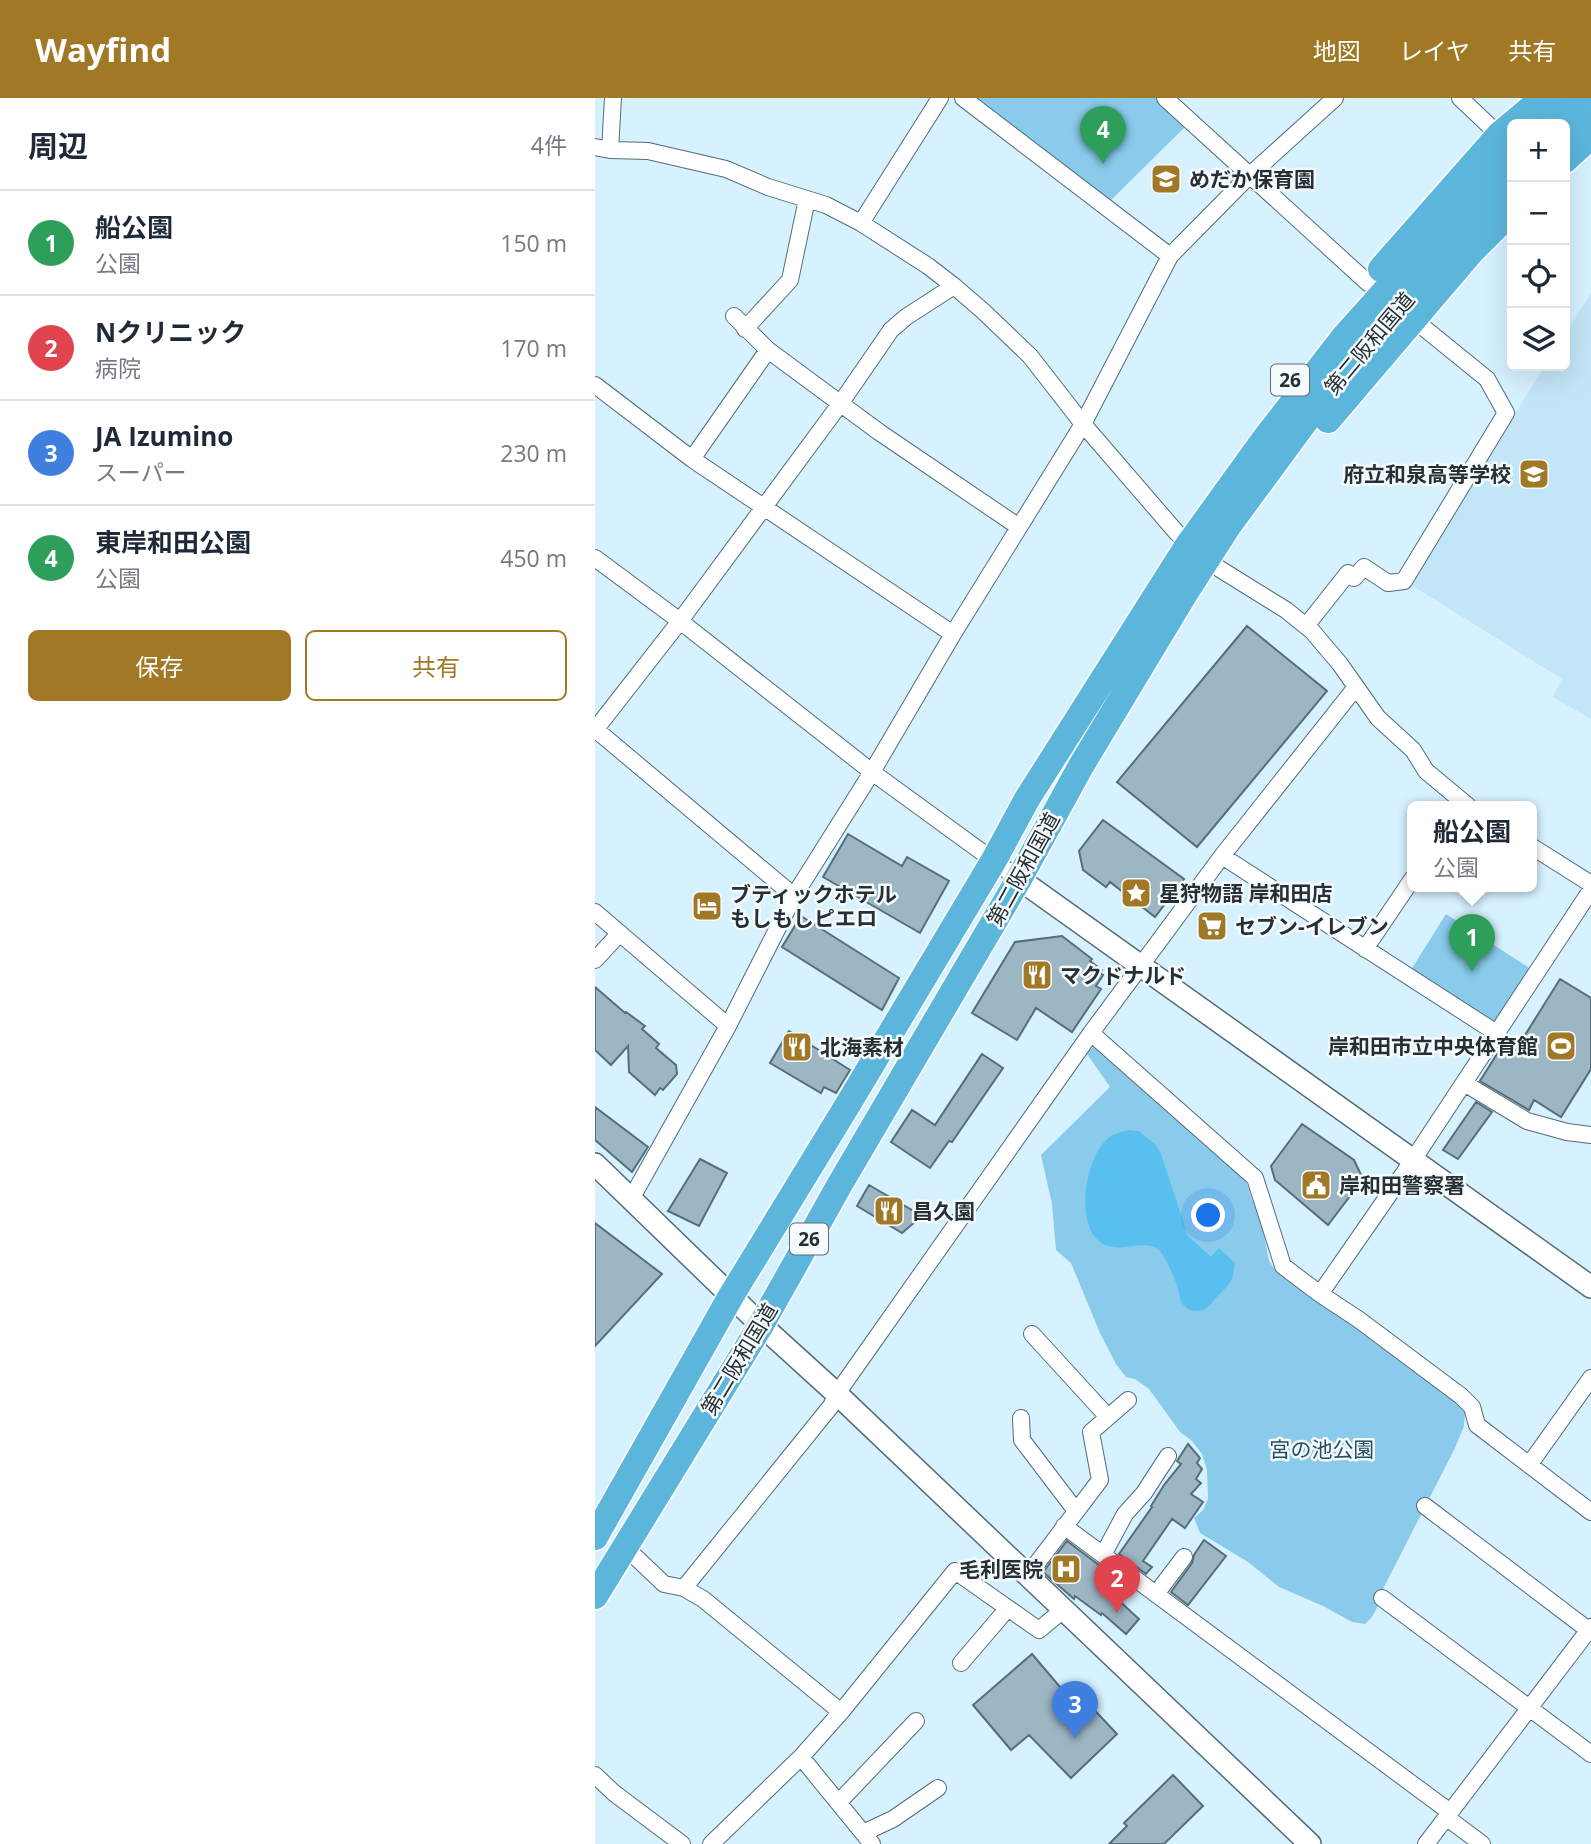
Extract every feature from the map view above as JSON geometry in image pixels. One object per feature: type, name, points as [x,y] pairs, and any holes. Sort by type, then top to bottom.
[{"type":"highway","name":"26","points":[[1197,552],[1235,449],[1368,283],[1506,146],[1542,98]]},
{"type":"highway","points":[[1552,119],[1575,98]]},
{"type":"highway","points":[[1570,129],[1591,109]]},
{"type":"highway","points":[[1570,155],[1591,136]]},
{"type":"highway","name":"第二阪和国道","points":[[1221,518],[1263,441],[1344,337],[1463,204],[1506,146]]},
{"type":"highway","name":"第二阪和国道","points":[[599,1522],[731,1296],[994,860],[1027,799],[1090,700],[1101,660],[1197,552],[1221,518],[1307,419],[1373,335],[1471,224],[1507,189]]},
{"type":"highway","name":"26","points":[[1197,552],[1274,489],[1413,319],[1471,252],[1507,216]]},
{"type":"highway","name":"第二阪和国道","points":[[595,1596],[761,1325],[1118,704],[1142,687],[1197,552]]},
{"type":"street","points":[[613,98],[602,149],[648,151],[726,169],[768,187],[826,205],[862,223],[954,286],[1030,356],[1083,424],[1197,552],[1286,610],[1312,631],[1378,718],[1413,750],[1426,771],[1460,801]]},
{"type":"street","points":[[862,223],[940,98]]},
{"type":"street","points":[[964,98],[1170,256]]},
{"type":"street","points":[[1165,98],[1368,283]]},
{"type":"street","points":[[631,1199],[728,1026],[794,896],[1083,424],[1170,256],[1249,176],[1335,98]]},
{"type":"street","points":[[1459,98],[1506,146]]},
{"type":"street","points":[[745,329],[790,280],[807,199]]},
{"type":"street","points":[[794,896],[595,729],[680,621],[840,404],[891,330],[954,286]]},
{"type":"street","points":[[734,316],[768,351],[1019,527]]},
{"type":"street","points":[[1306,626],[1348,573],[1354,578],[1364,567],[1388,583],[1404,581],[1506,413],[1487,379],[1413,319]]},
{"type":"street","points":[[692,459],[768,351]]},
{"type":"street","points":[[595,385],[692,459],[953,634]]},
{"type":"street","points":[[595,558],[680,621],[872,772],[1591,1287]]},
{"type":"street","points":[[684,1588],[831,1406],[1091,1033],[1222,856],[1356,687]]},
{"type":"street","points":[[1537,850],[1591,884]]},
{"type":"street","points":[[1222,856],[1497,1034]]},
{"type":"street","points":[[1365,949],[1407,886]]},
{"type":"street","points":[[1320,1294],[1413,1160],[1591,890]]},
{"type":"street","points":[[595,912],[728,1026]]},
{"type":"street","points":[[595,960],[620,933]]},
{"type":"street","points":[[1091,1033],[1255,1178],[1283,1266],[1461,1396],[1472,1407],[1477,1425],[1591,1513]]},
{"type":"street","points":[[1464,1083],[1527,1121],[1567,1132],[1591,1135]]},
{"type":"street","points":[[595,1164],[761,1325],[1310,1844]]},
{"type":"street","points":[[1032,1334],[1108,1417]]},
{"type":"street","points":[[1529,1465],[1591,1378]]},
{"type":"street","points":[[1028,1575],[1100,1480],[1091,1432],[1128,1400]]},
{"type":"street","points":[[1021,1418],[1022,1440],[1076,1511]]},
{"type":"street","points":[[1103,1555],[1125,1514],[1144,1493],[1168,1456]]},
{"type":"street","points":[[1425,1506],[1590,1629],[1426,1844]]},
{"type":"street","points":[[1064,1526],[1448,1815],[1482,1844]]},
{"type":"street","points":[[625,1547],[664,1584],[684,1588],[703,1599],[841,1712]]},
{"type":"street","points":[[1156,1594],[1184,1557]]},
{"type":"street","points":[[711,1844],[801,1757],[841,1712],[955,1571],[1039,1630],[1063,1610]]},
{"type":"street","points":[[1382,1598],[1591,1754]]},
{"type":"street","points":[[961,1663],[1008,1608]]},
{"type":"street","points":[[839,1802],[916,1721]]},
{"type":"street","points":[[801,1757],[867,1839],[938,1788]]},
{"type":"street","points":[[595,1775],[614,1793],[682,1844]]},
{"type":"shaded area","name":"府立和泉高等学校","points":[[1591,293],[1591,719],[1553,697],[1562,679],[1408,583],[1542,371],[1570,371],[1570,326]]},
{"type":"shaded area","points":[[1129,1130],[1139,1131],[1156,1145],[1188,1236],[1211,1257],[1219,1248],[1235,1263],[1231,1282],[1204,1309],[1193,1310],[1183,1304],[1160,1251],[1147,1245],[1106,1245],[1092,1232],[1085,1206],[1088,1176],[1093,1162],[1107,1139]]},
{"type":"green space","points":[[975,98],[1156,98],[1186,126],[1109,202]]},
{"type":"green space","points":[[1446,914],[1534,971],[1496,1028],[1409,973]]},
{"type":"green space","name":"宮の池公園","points":[[1096,1047],[1236,1169],[1247,1183],[1252,1200],[1259,1209],[1269,1261],[1276,1271],[1454,1400],[1465,1411],[1464,1426],[1455,1448],[1383,1589],[1386,1591],[1372,1617],[1365,1624],[1352,1622],[1279,1587],[1248,1562],[1200,1533],[1194,1518],[1203,1510],[1208,1499],[1207,1470],[1202,1454],[1192,1441],[1180,1432],[1149,1389],[1135,1379],[1126,1377],[1116,1364],[1071,1263],[1056,1250],[1052,1204],[1041,1155],[1110,1087],[1087,1054]]},
{"type":"building","points":[[1247,626],[1327,691],[1197,847],[1117,782]]},
{"type":"building","points":[[1103,820],[1184,879],[1155,917],[1110,882],[1106,887],[1083,870],[1079,851]]},
{"type":"building","points":[[848,834],[902,866],[907,857],[949,881],[920,933],[823,877]]},
{"type":"building","points":[[801,916],[899,978],[882,1010],[782,947]]},
{"type":"building","name":"マクドナルド","points":[[1062,936],[1092,959],[1090,961],[1102,970],[1100,973],[1103,975],[1096,986],[1101,989],[1072,1032],[1036,1008],[1017,1040],[972,1013],[1015,942]]},
{"type":"building","points":[[1560,979],[1591,998],[1591,1069],[1561,1117],[1534,1100],[1529,1110],[1480,1081],[1500,1049],[1512,1056]]},
{"type":"building","points":[[595,987],[645,1026],[642,1029],[659,1044],[656,1048],[676,1065],[677,1074],[655,1095],[629,1072],[628,1046],[611,1065],[595,1050]]},
{"type":"building","name":"北海素材","points":[[789,1031],[850,1070],[836,1093],[824,1087],[821,1093],[770,1063]]},
{"type":"building","points":[[982,1054],[1003,1068],[952,1142],[949,1141],[930,1168],[891,1142],[912,1110],[935,1125]]},
{"type":"building","points":[[1476,1102],[1492,1112],[1458,1159],[1443,1150]]},
{"type":"building","points":[[595,1107],[648,1147],[632,1172],[595,1140]]},
{"type":"building","points":[[1302,1124],[1354,1160],[1363,1179],[1328,1225],[1275,1180],[1271,1166]]},
{"type":"building","points":[[700,1159],[727,1173],[699,1226],[668,1211]]},
{"type":"building","name":"昌久園","points":[[869,1185],[922,1216],[902,1233],[857,1206]]},
{"type":"building","points":[[595,1223],[662,1274],[595,1346]]},
{"type":"building","points":[[1188,1444],[1200,1458],[1197,1463],[1202,1469],[1196,1479],[1201,1483],[1191,1494],[1203,1502],[1185,1528],[1172,1519],[1143,1561],[1152,1567],[1146,1574],[1119,1554],[1181,1464],[1177,1461]]},
{"type":"building","points":[[1204,1540],[1226,1556],[1188,1605],[1171,1592],[1192,1563]]},
{"type":"building","points":[[1067,1541],[1124,1584],[1115,1597],[1139,1619],[1126,1634],[1102,1613],[1101,1615],[1075,1596],[1074,1599],[1043,1572]]},
{"type":"building","points":[[1032,1654],[1077,1707],[1084,1699],[1117,1734],[1071,1778],[1029,1735],[1011,1750],[973,1705]]},
{"type":"building","points":[[1173,1775],[1203,1806],[1164,1844],[1109,1844],[1127,1826],[1124,1823]]},
{"type":"place","name":"東岸和田公園","points":[[1103,164]]},
{"type":"place","name":"めだか保育園","points":[[1166,179]]},
{"type":"place","name":"府立和泉高等学校","points":[[1534,474]]},
{"type":"place","name":"星狩物語 岸和田店","points":[[1136,893]]},
{"type":"place","name":"ブティックホテル もしもしピエロ","points":[[707,906]]},
{"type":"place","name":"セブン-イレブン","points":[[1212,926]]},
{"type":"place","name":"船公園","points":[[1472,972]]},
{"type":"place","name":"マクドナルド","points":[[1037,975]]},
{"type":"place","name":"岸和田市立中央体育館","points":[[1561,1046]]},
{"type":"place","name":"北海素材","points":[[797,1047]]},
{"type":"place","name":"岸和田警察署","points":[[1316,1185]]},
{"type":"place","name":"昌久園","points":[[889,1211]]},
{"type":"place","name":"毛利医院","points":[[1066,1569]]},
{"type":"place","name":"Nクリニック","points":[[1117,1613]]},
{"type":"place","name":"JA Izumino","points":[[1075,1739]]}]
